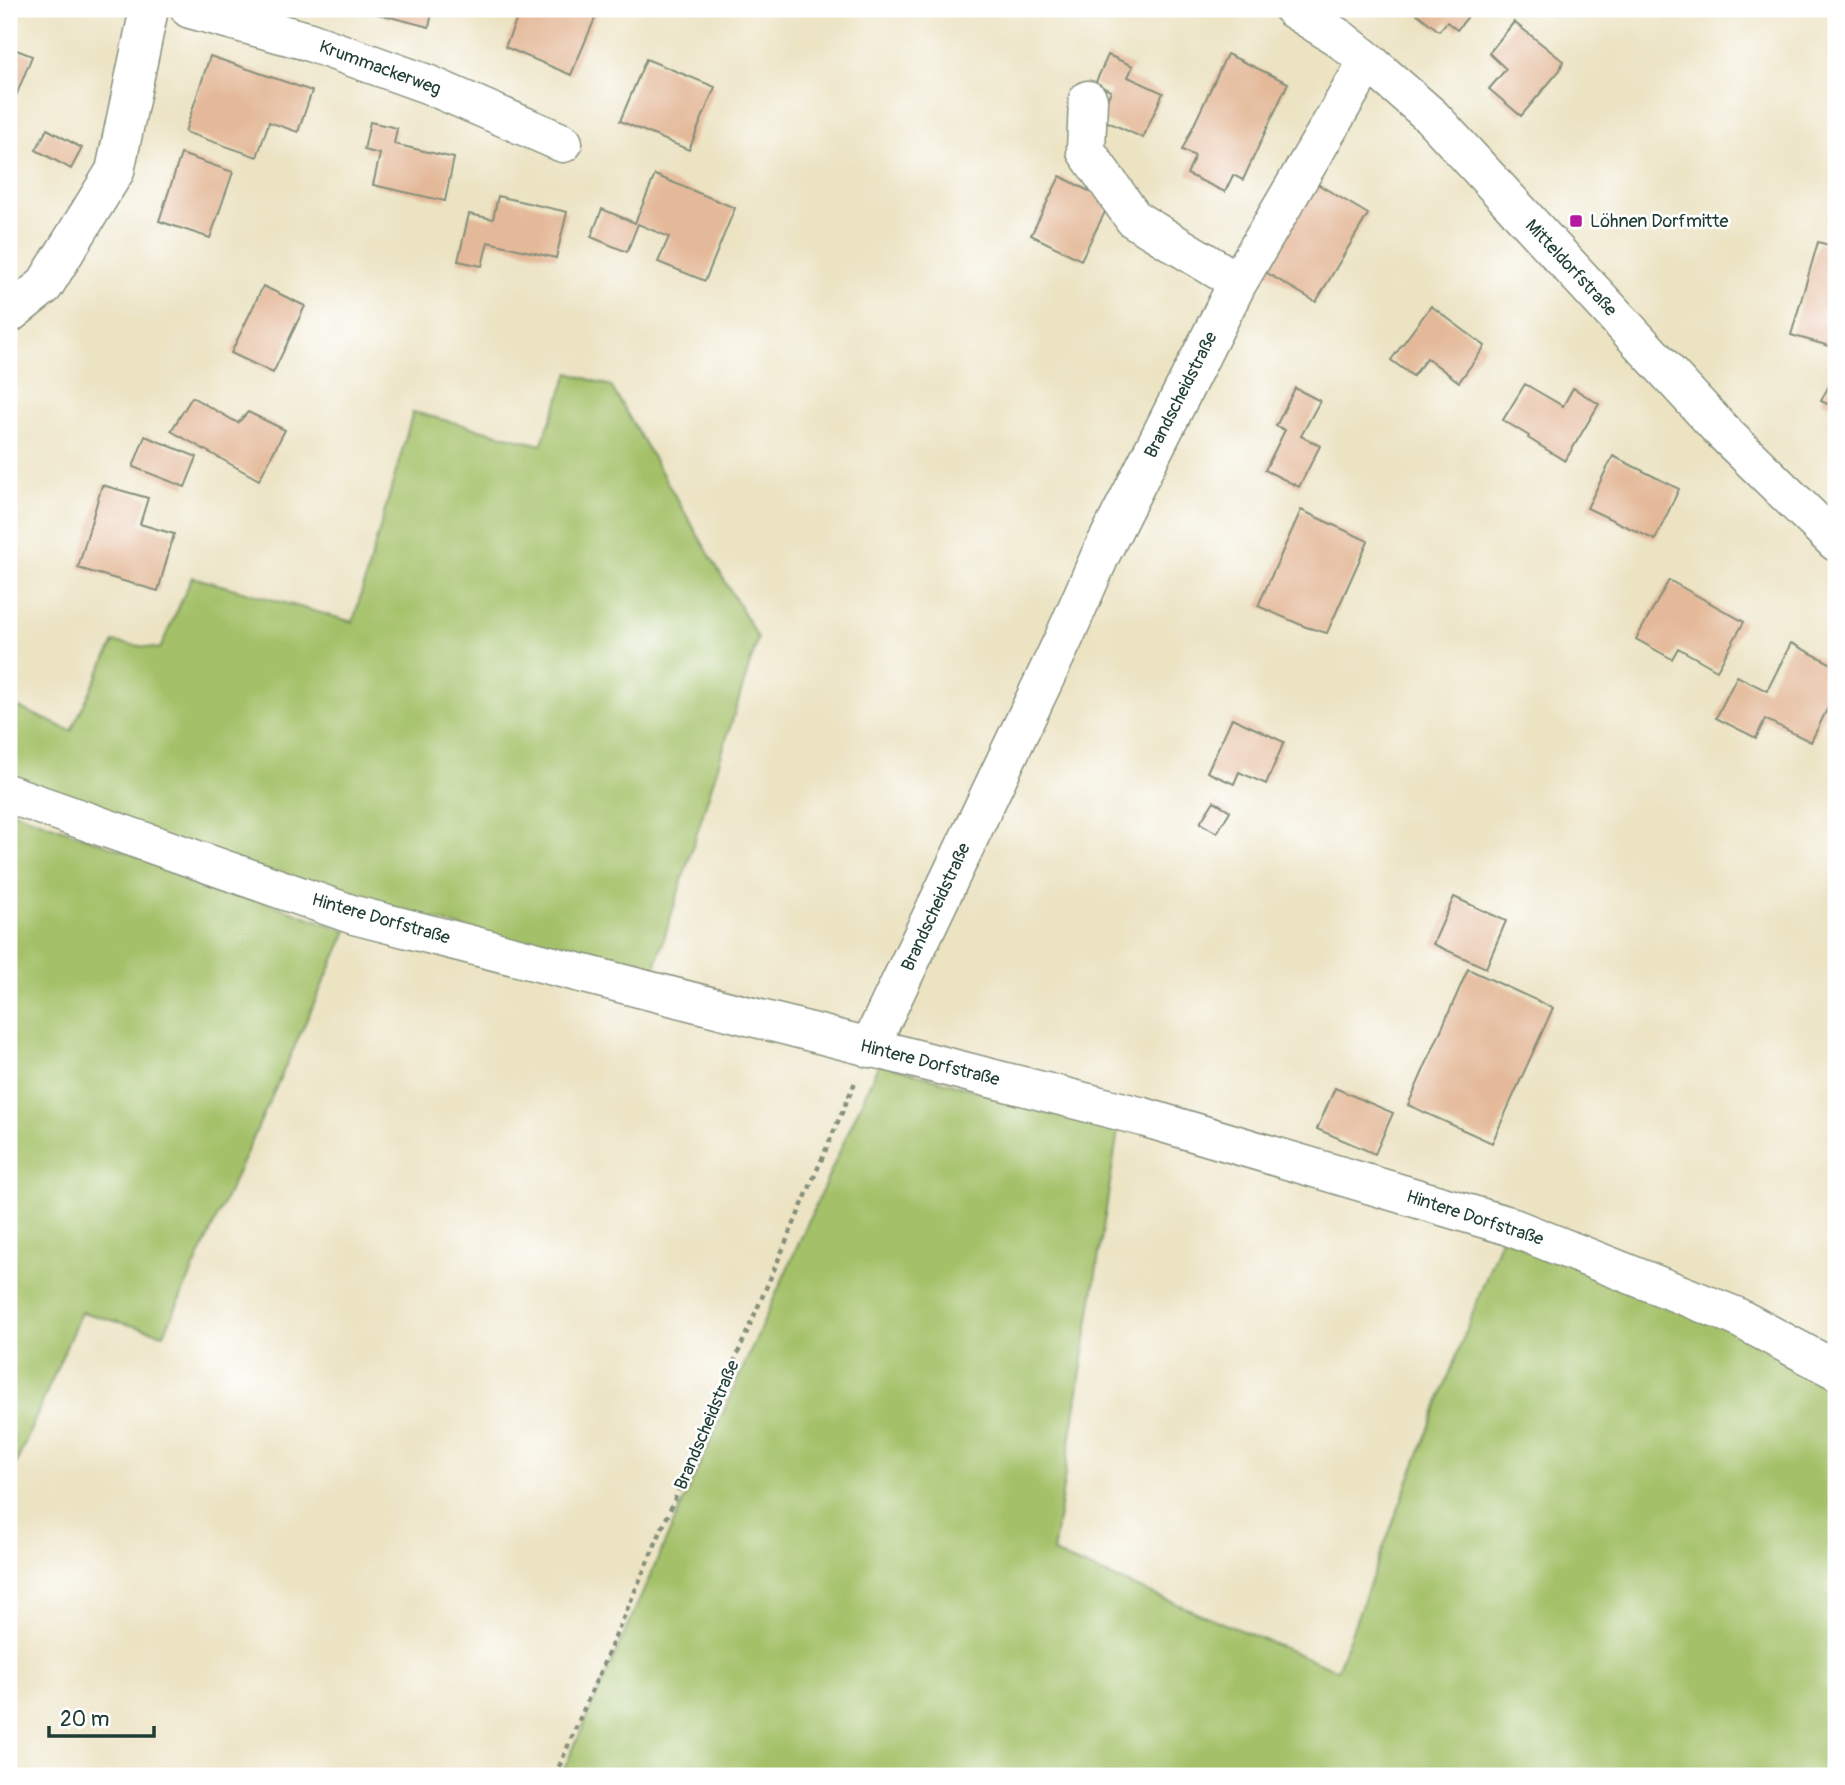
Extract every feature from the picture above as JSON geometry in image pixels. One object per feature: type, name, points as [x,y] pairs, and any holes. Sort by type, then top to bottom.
[{"type":"street","points":[[9,314],[44,286],[116,171],[149,9]]},
{"type":"street","name":"Krummackerweg","points":[[191,9],[307,41],[427,85],[563,143]]},
{"type":"street","name":"Mitteldorfstraße","points":[[1293,9],[1339,38],[1431,117],[1721,430],[1836,542]]},
{"type":"street","name":"Brandscheidstraße","points":[[869,1048],[1064,638],[1100,556],[1237,282],[1368,61]]},
{"type":"street","points":[[1088,100],[1086,151],[1134,219],[1237,282]]},
{"type":"street","name":"Hintere Dorfstraße","points":[[9,794],[354,915],[1143,1117],[1506,1225],[1735,1316],[1836,1370]]},
{"type":"path","name":"Brandscheidstraße","points":[[555,1776],[869,1048]]},
{"type":"green space","points":[[569,373],[611,386],[758,638],[650,983],[9,794],[9,703],[71,731],[114,642],[160,649],[192,577],[353,622],[413,412],[541,445]]},
{"type":"green space","points":[[9,810],[347,931],[164,1334],[81,1312],[9,1480]]},
{"type":"green space","points":[[879,1063],[1118,1131],[1053,1553],[1337,1670],[1506,1225],[1836,1370],[1836,1776],[561,1776]]},
{"type":"building","points":[[359,9],[433,9],[429,27]]},
{"type":"building","points":[[521,9],[599,9],[571,75],[505,47]]},
{"type":"building","points":[[1411,9],[1474,9],[1457,30],[1447,22],[1439,31]]},
{"type":"building","points":[[1514,22],[1563,61],[1560,70],[1521,116],[1489,89],[1506,69],[1489,53]]},
{"type":"building","points":[[9,47],[32,56],[14,101],[9,99]]},
{"type":"building","points":[[1227,54],[1288,83],[1243,180],[1233,175],[1225,192],[1187,174],[1195,156],[1182,150]]},
{"type":"building","points":[[1108,55],[1133,66],[1128,77],[1163,93],[1143,138],[1099,118],[1111,91],[1095,84]]},
{"type":"building","points":[[210,56],[312,91],[298,132],[269,122],[257,157],[185,132]]},
{"type":"building","points":[[646,59],[715,87],[689,150],[620,121]]},
{"type":"building","points":[[370,122],[397,128],[394,144],[454,158],[445,201],[373,185],[380,154],[364,150]]},
{"type":"building","points":[[47,129],[82,148],[71,169],[36,150]]},
{"type":"building","points":[[181,154],[233,172],[210,238],[159,221]]},
{"type":"building","points":[[655,175],[735,208],[705,281],[658,262],[669,237],[638,224],[627,252],[591,237],[602,209],[635,223]]},
{"type":"building","points":[[1060,176],[1110,202],[1081,260],[1031,235]]},
{"type":"building","points":[[1314,182],[1368,214],[1316,302],[1262,270]]},
{"type":"building","points":[[498,196],[567,212],[556,258],[488,242],[482,266],[458,261],[469,214],[493,219]]},
{"type":"building","points":[[1818,242],[1836,247],[1836,348],[1791,335]]},
{"type":"building","points":[[263,286],[305,306],[273,373],[231,353]]},
{"type":"building","points":[[1431,306],[1485,346],[1459,382],[1427,358],[1413,376],[1391,360]]},
{"type":"building","points":[[1836,372],[1836,408],[1821,401]]},
{"type":"building","points":[[1525,384],[1563,406],[1573,388],[1599,404],[1565,461],[1503,420]]},
{"type":"building","points":[[1295,388],[1320,401],[1301,436],[1320,446],[1299,487],[1265,470],[1285,430],[1276,426]]},
{"type":"building","points":[[192,397],[238,423],[248,412],[285,430],[259,480],[171,431]]},
{"type":"building","points":[[145,436],[197,457],[185,487],[133,467]]},
{"type":"building","points":[[1613,456],[1679,489],[1655,540],[1587,508]]},
{"type":"building","points":[[102,485],[148,498],[140,524],[174,534],[158,591],[78,568]]},
{"type":"building","points":[[1301,510],[1368,541],[1327,633],[1258,606]]},
{"type":"building","points":[[1669,580],[1744,622],[1717,670],[1678,648],[1672,659],[1636,639]]},
{"type":"building","points":[[1791,643],[1836,666],[1836,691],[1811,742],[1765,719],[1756,738],[1716,718],[1737,676],[1767,691]]},
{"type":"building","points":[[1232,718],[1284,742],[1266,784],[1239,772],[1234,784],[1207,772]]},
{"type":"building","points":[[1214,801],[1230,811],[1217,833],[1200,823]]},
{"type":"building","points":[[1454,897],[1506,921],[1486,968],[1433,944]]},
{"type":"building","points":[[1468,969],[1553,1008],[1492,1143],[1408,1105]]},
{"type":"building","points":[[1335,1088],[1393,1113],[1375,1154],[1317,1129]]},
{"type":"place","name":"Löhnen Dorfmitte","points":[[1576,221]]}]
